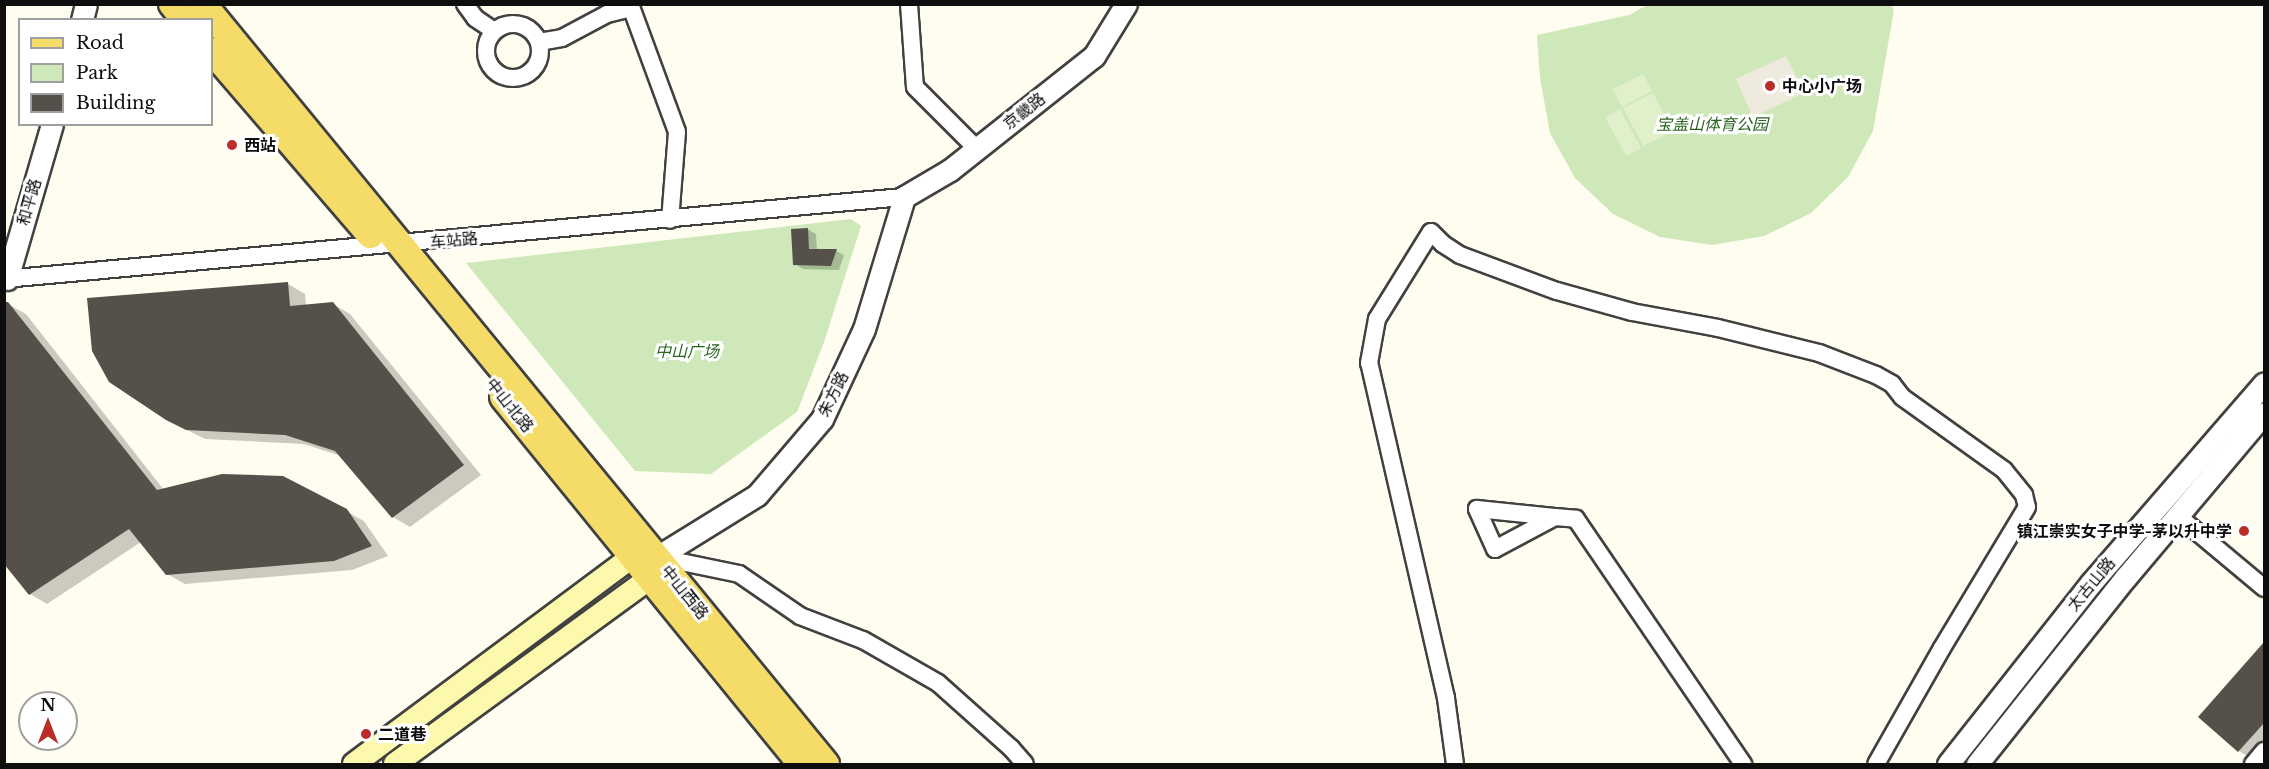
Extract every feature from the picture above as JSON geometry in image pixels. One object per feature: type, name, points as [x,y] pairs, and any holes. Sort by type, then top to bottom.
[{"type":"main road","points":[[172,4],[182,18]]},
{"type":"main road","name":"中山北路","points":[[203,4],[253,61],[390,246],[650,561],[801,765]]},
{"type":"main road","name":"中山北路","points":[[213,52],[544,419]]},
{"type":"main road","name":"中山西路","points":[[544,419],[650,561],[826,765]]},
{"type":"main road","name":"朱方路","points":[[354,765],[650,561]]},
{"type":"main road","name":"朱方路","points":[[395,765],[650,561]]},
{"type":"street","points":[[465,4],[475,18],[495,31]]},
{"type":"street","points":[[909,4],[915,87],[976,148]]},
{"type":"street","name":"京畿路","points":[[904,197],[950,170],[1094,56],[1126,4]]},
{"type":"street","points":[[539,42],[561,38],[607,14],[630,6],[677,132],[670,220]]},
{"type":"street","points":[[508,24],[518,24],[534,33],[539,42],[540,59],[530,73],[523,77],[506,78],[491,69],[486,60],[487,41],[495,31],[508,24]]},
{"type":"street","name":"和平路","points":[[6,279],[51,126]]},
{"type":"street","name":"车站路","points":[[6,279],[390,246],[904,197]]},
{"type":"street","name":"朱方路","points":[[650,561],[757,495],[822,420],[864,329],[904,197]]},
{"type":"street","points":[[1455,765],[1446,698],[1369,363],[1377,319],[1431,232],[1443,244],[1460,255],[1557,291],[1632,312],[1718,328],[1819,353],[1876,375],[1892,384],[1902,397],[2004,470],[2024,495],[2027,507],[1942,648],[1876,765]]},
{"type":"street","name":"太古山路","points":[[1948,765],[2091,583],[2265,383]]},
{"type":"street","name":"太古山路","points":[[1977,765],[2178,516],[2265,413]]},
{"type":"street","points":[[2178,516],[2265,588]]},
{"type":"street","points":[[1555,517],[1576,519],[1743,765]]},
{"type":"street","points":[[650,561],[739,574],[800,615],[863,640],[938,683],[1011,748],[1025,765]]},
{"type":"street","points":[[2253,765],[2265,751]]},
{"type":"green space","name":"宝盖山体育公园","points":[[1891,4],[1894,10],[1873,131],[1848,177],[1811,213],[1764,236],[1712,245],[1660,237],[1613,214],[1575,178],[1550,133],[1540,78],[1537,35],[1629,15],[1647,5]]},
{"type":"green space","points":[[1643,74],[1652,91],[1622,107],[1613,89]]},
{"type":"green space","points":[[1653,93],[1673,131],[1643,146],[1623,108]]},
{"type":"green space","points":[[1620,109],[1641,148],[1626,156],[1605,117]]},
{"type":"green space","name":"中山广场","points":[[851,219],[861,226],[824,342],[797,412],[711,474],[635,471],[466,263]]},
{"type":"shaded area","name":"中心小广场","points":[[1786,56],[1804,93],[1753,117],[1736,79]]},
{"type":"building","points":[[808,228],[809,249],[837,249],[831,266],[793,265],[791,229]]},
{"type":"building","points":[[288,282],[290,306],[333,302],[464,465],[392,518],[335,451],[285,435],[186,430],[166,420],[109,382],[92,351],[87,298]]},
{"type":"building","points":[[4,302],[8,302],[157,490],[222,474],[283,476],[347,509],[372,546],[334,561],[166,575],[129,529],[29,595],[4,564]]},
{"type":"building","points":[[2264,642],[2264,723],[2238,752],[2198,717]]},
{"type":"place","name":"中心小广场","points":[[1770,86]]},
{"type":"place","name":"西站","points":[[232,145]]},
{"type":"place","name":"镇江崇实女子中学-茅以升中学","points":[[2244,531]]},
{"type":"place","name":"二道巷","points":[[366,734]]}]
